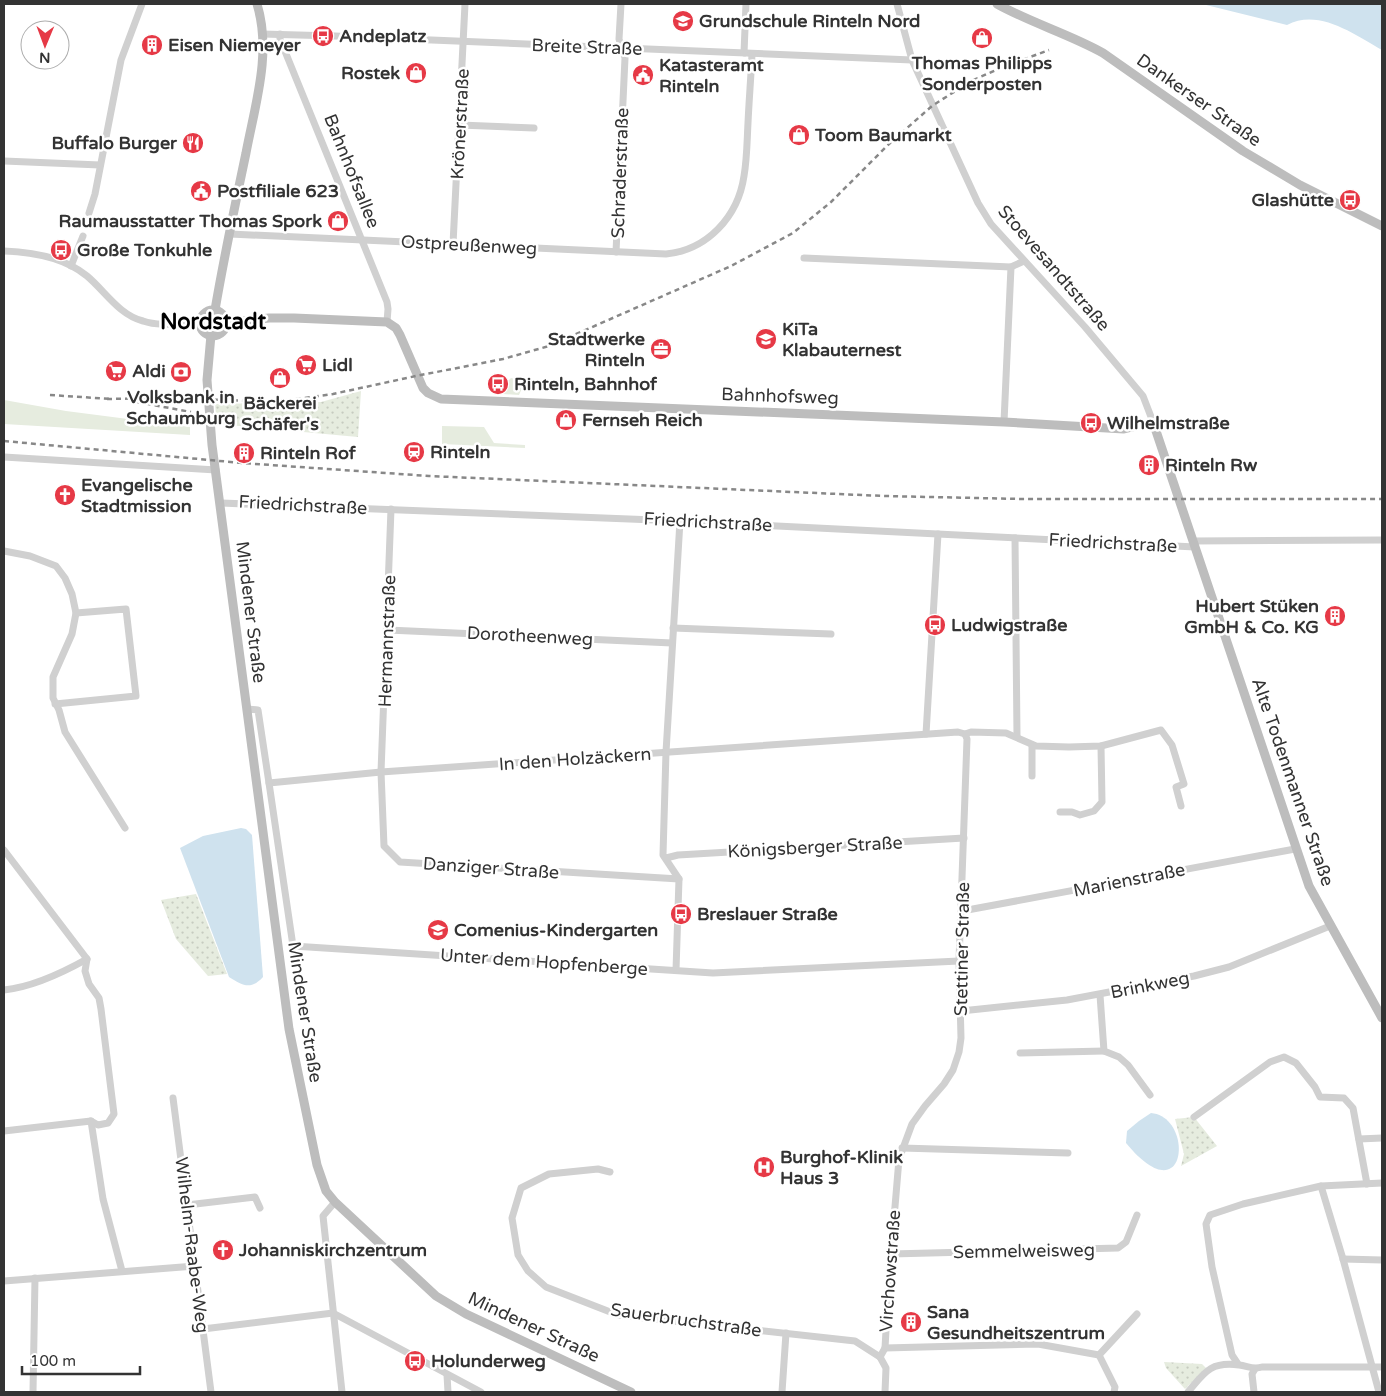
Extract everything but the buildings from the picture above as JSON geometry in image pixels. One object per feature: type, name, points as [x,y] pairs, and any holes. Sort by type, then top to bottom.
[{"type":"main road","points":[[215,310],[261,77],[262,34],[261,17],[257,4]]},
{"type":"main road","name":"Dankerser Straße","points":[[997,4],[1103,52],[1250,156],[1300,185],[1382,226]]},
{"type":"main road","points":[[215,310],[224,316],[226,323],[223,331],[211,335],[203,331],[200,323],[204,313],[215,310]]},
{"type":"main road","points":[[226,323],[269,318],[386,322]]},
{"type":"main road","name":"Bahnhofsweg","points":[[386,322],[396,328],[416,376],[428,393],[441,399],[1004,422],[1124,429],[1153,422]]},
{"type":"main road","name":"Mindener Straße","points":[[211,335],[207,380],[216,470],[283,990],[292,1049],[317,1165],[326,1191],[335,1202],[436,1296],[453,1307],[631,1392]]},
{"type":"main road","name":"Stoevesandtstraße","points":[[1153,422],[1194,544]]},
{"type":"main road","name":"Alte Todenmanner Straße","points":[[1194,544],[1309,886],[1382,1018]]},
{"type":"street","points":[[89,213],[95,194],[121,60],[142,4]]},
{"type":"street","name":"Krönerstraße","points":[[453,244],[465,4]]},
{"type":"street","name":"Schraderstraße","points":[[616,252],[625,58],[619,39],[621,4]]},
{"type":"street","points":[[746,4],[748,54]]},
{"type":"street","name":"Stoevesandtstraße","points":[[897,4],[912,60],[978,203],[991,224],[1085,327],[1143,396],[1153,422]]},
{"type":"street","name":"Breite Straße","points":[[262,34],[912,60]]},
{"type":"street","name":"Bahnhofsallee","points":[[280,34],[280,39],[387,302],[386,322]]},
{"type":"street","name":"Ostpreußenweg","points":[[230,234],[616,252],[678,253],[693,247],[711,236],[730,216],[744,179],[748,54]]},
{"type":"street","points":[[460,125],[534,128]]},
{"type":"street","points":[[4,161],[100,166]]},
{"type":"street","points":[[71,266],[82,236]]},
{"type":"street","points":[[4,251],[44,256],[71,266],[88,277],[118,307],[130,316],[142,321],[153,324],[200,323]]},
{"type":"street","points":[[804,258],[1011,267],[1024,261]]},
{"type":"street","points":[[1004,422],[1011,267]]},
{"type":"street","points":[[4,457],[216,470]]},
{"type":"street","name":"Friedrichstraße","points":[[221,503],[1194,544],[1382,540]]},
{"type":"street","name":"Hermannstraße","points":[[381,772],[388,630],[391,509]]},
{"type":"street","points":[[676,970],[679,879],[663,855],[666,752],[680,521]]},
{"type":"street","points":[[926,734],[938,534]]},
{"type":"street","points":[[1016,538],[1017,736],[1032,745],[1101,746],[1161,730],[1172,745],[1184,784],[1176,787],[1181,806]]},
{"type":"street","points":[[4,551],[30,556],[56,566],[65,578],[72,594],[76,613],[72,634],[53,677],[53,698],[59,710],[65,732],[124,828]]},
{"type":"street","points":[[55,704],[136,696],[126,608],[76,613]]},
{"type":"street","points":[[674,628],[831,634]]},
{"type":"street","name":"Dorotheenweg","points":[[388,630],[672,643]]},
{"type":"street","points":[[248,709],[258,710],[269,784]]},
{"type":"street","name":"In den Holzäckern","points":[[269,784],[381,772],[926,734],[958,732],[965,734],[971,732],[1006,733],[1017,736]]},
{"type":"street","name":"Stettiner Straße","points":[[902,1148],[912,1124],[953,1070],[960,1045],[960,961],[967,739],[965,734]]},
{"type":"street","points":[[1032,745],[1032,776]]},
{"type":"street","points":[[1060,812],[1072,812],[1080,815],[1094,812],[1102,802],[1101,746]]},
{"type":"street","name":"Danziger Straße","points":[[381,772],[384,846],[400,862],[679,879]]},
{"type":"street","name":"Unter dem Hopfenberge","points":[[269,784],[293,946],[713,973],[960,961]]},
{"type":"street","name":"Königsberger Straße","points":[[666,858],[678,855],[964,838]]},
{"type":"street","name":"Marienstraße","points":[[962,912],[1295,849]]},
{"type":"street","points":[[4,850],[87,959],[85,971],[90,984],[99,998],[101,1009],[114,1114],[108,1124],[98,1125],[91,1121],[4,1131]]},
{"type":"street","name":"Brinkweg","points":[[960,1011],[1038,1004],[1100,995],[1194,976],[1229,967],[1330,926]]},
{"type":"street","points":[[4,990],[39,981],[71,968],[87,959]]},
{"type":"street","points":[[1100,995],[1104,1051]]},
{"type":"street","points":[[1020,1054],[1104,1051],[1119,1057],[1128,1065],[1150,1095]]},
{"type":"street","points":[[1194,1117],[1270,1062],[1284,1057],[1296,1063],[1315,1087],[1320,1097],[1344,1098],[1353,1108],[1367,1184]]},
{"type":"street","name":"Wilhelm-Raabe-Weg","points":[[173,1098],[211,1392]]},
{"type":"street","points":[[91,1121],[102,1199],[122,1271]]},
{"type":"street","points":[[1359,1139],[1382,1138]]},
{"type":"street","points":[[902,1148],[1068,1153]]},
{"type":"street","name":"Virchowstraße","points":[[885,1392],[886,1368],[880,1357],[885,1348],[898,1171],[902,1148]]},
{"type":"street","name":"Sauerbruchstraße","points":[[610,1172],[598,1169],[549,1174],[521,1188],[512,1218],[518,1255],[528,1271],[546,1287],[618,1315],[855,1341],[880,1357]]},
{"type":"street","points":[[1238,1364],[1232,1356],[1212,1267],[1206,1224],[1210,1215],[1244,1204],[1321,1186],[1382,1183]]},
{"type":"street","points":[[1321,1186],[1379,1392]]},
{"type":"street","points":[[187,1205],[255,1197],[260,1208]]},
{"type":"street","points":[[335,1202],[323,1216],[342,1392]]},
{"type":"street","name":"Semmelweisweg","points":[[891,1254],[1118,1248],[1126,1242],[1137,1215]]},
{"type":"street","points":[[1343,1259],[1382,1260]]},
{"type":"street","points":[[4,1281],[195,1266]]},
{"type":"street","points":[[33,1392],[35,1278]]},
{"type":"street","points":[[203,1329],[333,1313],[481,1392]]},
{"type":"street","points":[[1099,1355],[1137,1314]]},
{"type":"street","points":[[782,1392],[786,1333]]},
{"type":"street","points":[[885,1348],[1038,1344],[1099,1355]]},
{"type":"street","points":[[1099,1355],[1115,1388],[1114,1392]]},
{"type":"street","points":[[1226,1365],[1232,1356]]},
{"type":"street","points":[[1188,1392],[1208,1369],[1216,1366],[1238,1364],[1255,1369],[1262,1367],[1382,1368]]},
{"type":"street","points":[[1254,1392],[1252,1374],[1255,1369]]},
{"type":"street","points":[[447,1375],[448,1392]]},
{"type":"shaded area","points":[[511,378],[519,380],[523,386],[519,395],[503,394],[501,392]]},
{"type":"shaded area","points":[[361,391],[358,437],[217,424],[215,404],[321,402]]},
{"type":"shaded area","points":[[4,400],[66,411],[190,427],[190,435],[4,424]]},
{"type":"shaded area","points":[[442,426],[484,427],[494,443],[525,445],[525,448],[442,444]]},
{"type":"shaded area","points":[[196,894],[227,974],[208,976],[176,939],[161,900]]},
{"type":"shaded area","points":[[1194,1117],[1217,1146],[1181,1166],[1184,1154],[1175,1119]]},
{"type":"shaded area","points":[[1164,1362],[1202,1364],[1206,1368],[1185,1389],[1166,1368]]},
{"type":"water","points":[[1202,4],[1382,4],[1382,50],[1349,31],[1324,21],[1299,21],[1287,25]]},
{"type":"water","points":[[241,828],[246,829],[252,835],[263,977],[251,985],[239,983],[229,977],[180,848],[203,836]]},
{"type":"water","points":[[1151,1113],[1165,1118],[1174,1130],[1179,1144],[1178,1157],[1172,1167],[1162,1170],[1146,1163],[1126,1143],[1127,1131]]},
{"type":"railway","points":[[107,399],[162,398],[255,401],[298,399],[333,394],[503,359],[549,346],[731,266],[793,233],[831,202],[890,143],[932,106],[971,81],[1049,50]]},
{"type":"railway","points":[[50,395],[112,399]]},
{"type":"railway","points":[[137,402],[191,412]]},
{"type":"railway","points":[[4,441],[242,463],[429,476],[884,496],[1023,499],[1382,499]]},
{"type":"place","name":"Grundschule Rinteln Nord","points":[[683,21]]},
{"type":"place","name":"Andeplatz","points":[[323,36]]},
{"type":"place","name":"Thomas Philipps Sonderposten","points":[[982,38]]},
{"type":"place","name":"Eisen Niemeyer","points":[[152,45]]},
{"type":"place","name":"Rostek","points":[[416,73]]},
{"type":"place","name":"Katasteramt Rinteln","points":[[643,75]]},
{"type":"place","name":"Toom Baumarkt","points":[[799,135]]},
{"type":"place","name":"Buffalo Burger","points":[[193,143]]},
{"type":"place","name":"Postfiliale 623","points":[[201,191]]},
{"type":"place","name":"Glashütte","points":[[1350,200]]},
{"type":"place","name":"Raumausstatter Thomas Spork","points":[[338,221]]},
{"type":"place","name":"Große Tonkuhle","points":[[61,250]]},
{"type":"place","name":"KiTa Klabauternest","points":[[766,339]]},
{"type":"place","name":"Stadtwerke Rinteln","points":[[661,349]]},
{"type":"place","name":"Lidl","points":[[306,365]]},
{"type":"place","name":"Aldi","points":[[116,371]]},
{"type":"place","name":"Volksbank in Schaumburg","points":[[181,372]]},
{"type":"place","name":"Bäckerei Schäfer's","points":[[280,378]]},
{"type":"place","name":"Rinteln, Bahnhof","points":[[498,384]]},
{"type":"place","name":"Fernseh Reich","points":[[566,420]]},
{"type":"place","name":"Wilhelmstraße","points":[[1091,423]]},
{"type":"place","name":"Rinteln","points":[[414,452]]},
{"type":"place","name":"Rinteln Rof","points":[[244,453]]},
{"type":"place","name":"Rinteln Rw","points":[[1149,465]]},
{"type":"place","name":"Evangelische Stadtmission","points":[[65,495]]},
{"type":"place","name":"Hubert Stüken GmbH & Co. KG","points":[[1335,616]]},
{"type":"place","name":"Ludwigstraße","points":[[935,625]]},
{"type":"place","name":"Breslauer Straße","points":[[681,914]]},
{"type":"place","name":"Comenius-Kindergarten","points":[[438,930]]},
{"type":"place","name":"Burghof-Klinik Haus 3","points":[[764,1167]]},
{"type":"place","name":"Johanniskirchzentrum","points":[[223,1250]]},
{"type":"place","name":"Sana Gesundheitszentrum","points":[[911,1322]]},
{"type":"place","name":"Holunderweg","points":[[415,1361]]},
{"type":"district","name":"Nordstadt","points":[[213,322]]}]
